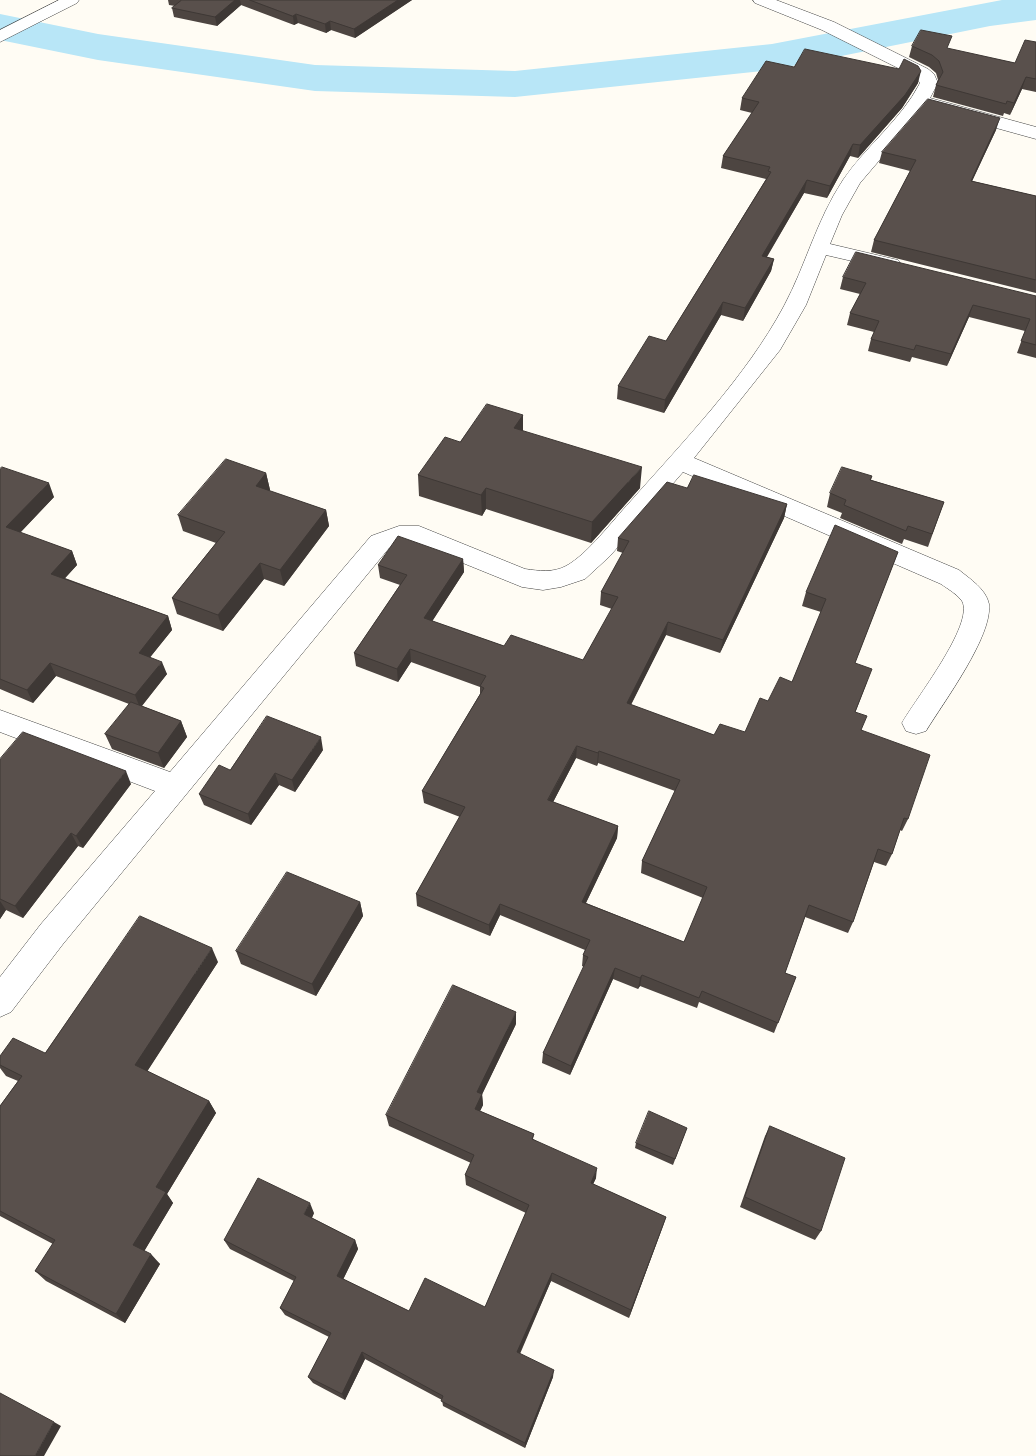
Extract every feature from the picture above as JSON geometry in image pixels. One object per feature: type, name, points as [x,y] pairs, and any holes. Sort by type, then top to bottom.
[{"type":"street","points":[[0,37],[71,0]]},
{"type":"street","points":[[0,1002],[52,934],[380,542],[391,536],[405,533],[419,535],[522,578],[543,581],[561,578],[576,572],[601,550],[679,461],[769,350],[794,304],[832,215],[852,181],[920,101],[929,83],[928,78],[828,26],[761,0]]},
{"type":"street","points":[[920,101],[1036,133]]},
{"type":"street","points":[[819,246],[914,270]]},
{"type":"street","points":[[679,461],[950,577],[965,588],[976,603],[976,620],[968,640],[916,723]]},
{"type":"street","points":[[0,720],[175,786]]},
{"type":"building","points":[[182,0],[235,0],[215,17],[172,8]]},
{"type":"building","points":[[250,0],[398,0],[354,29],[330,21],[325,24],[296,14],[293,16]]},
{"type":"building","points":[[921,30],[952,36],[947,48],[1015,63],[1025,40],[1036,42],[1036,79],[1026,77],[1014,103],[1007,101],[1006,104],[936,85],[943,72],[939,61],[932,55],[912,46]]},
{"type":"building","points":[[805,49],[899,69],[904,59],[918,66],[921,71],[905,95],[860,145],[853,144],[830,186],[807,180],[762,256],[774,259],[745,308],[723,302],[665,400],[618,386],[649,336],[666,341],[771,172],[768,171],[770,167],[723,156],[759,102],[742,98],[766,61],[794,67]]},
{"type":"building","points":[[928,99],[1000,118],[971,181],[1036,196],[1036,280],[874,240],[916,160],[882,152]]},
{"type":"building","points":[[856,252],[1036,296],[1036,345],[1021,341],[1030,319],[973,305],[951,354],[916,345],[914,350],[871,339],[879,321],[850,313],[866,283],[843,277]]},
{"type":"building","points":[[487,404],[523,415],[514,428],[642,467],[592,522],[486,488],[481,495],[418,475],[445,437],[460,442]]},
{"type":"building","points":[[226,459],[266,473],[256,486],[326,510],[280,570],[260,563],[218,615],[172,598],[225,532],[178,515]]},
{"type":"building","points":[[2,467],[49,483],[6,527],[72,551],[51,574],[168,616],[139,653],[162,662],[135,695],[50,663],[27,690],[0,679],[0,469]]},
{"type":"building","points":[[842,467],[872,476],[870,480],[944,502],[932,534],[908,526],[906,531],[844,505],[846,500],[830,493]]},
{"type":"building","points":[[694,475],[787,504],[723,640],[668,622],[627,703],[714,735],[720,724],[745,732],[760,698],[768,701],[780,677],[792,682],[826,599],[806,592],[835,525],[898,552],[855,663],[872,669],[855,712],[867,716],[861,730],[930,755],[908,819],[904,818],[892,854],[878,849],[853,922],[809,905],[785,973],[796,977],[778,1023],[702,991],[699,998],[642,975],[640,978],[615,968],[571,1066],[543,1053],[588,957],[583,955],[590,940],[500,904],[489,925],[416,894],[465,807],[422,791],[484,688],[480,686],[486,676],[410,649],[397,669],[354,653],[407,575],[378,565],[398,536],[463,559],[424,618],[504,646],[511,635],[583,660],[618,597],[601,592],[629,541],[618,538],[667,482],[687,488]],"holes":[[[577,746],[598,753],[599,751],[680,780],[642,861],[707,887],[684,942],[582,902],[618,826],[548,800]]]},
{"type":"building","points":[[131,702],[181,721],[158,753],[105,734]]},
{"type":"building","points":[[267,716],[321,737],[292,780],[275,773],[248,814],[199,794],[219,765],[230,770]]},
{"type":"building","points":[[23,732],[126,771],[76,836],[71,833],[15,906],[0,899],[0,759]]},
{"type":"building","points":[[287,872],[360,902],[312,984],[236,951]]},
{"type":"building","points":[[140,916],[212,948],[135,1065],[209,1101],[156,1187],[166,1192],[133,1245],[151,1254],[116,1314],[35,1271],[55,1240],[0,1211],[0,1106],[22,1076],[0,1065],[0,1056],[13,1038],[45,1053]]},
{"type":"building","points":[[453,985],[516,1012],[477,1092],[482,1094],[475,1109],[534,1134],[532,1139],[597,1168],[591,1183],[666,1217],[631,1310],[552,1273],[517,1352],[554,1370],[525,1443],[441,1401],[443,1396],[362,1352],[342,1394],[308,1377],[331,1333],[280,1308],[296,1277],[224,1240],[258,1178],[310,1203],[304,1214],[355,1240],[337,1276],[409,1311],[425,1278],[485,1307],[529,1205],[465,1175],[474,1155],[386,1115]]},
{"type":"building","points":[[649,1111],[687,1128],[675,1159],[636,1143]]},
{"type":"building","points":[[770,1126],[845,1158],[821,1231],[745,1197]]},
{"type":"building","points":[[0,1393],[54,1422],[35,1456],[0,1456]]},
{"type":"waterway","points":[[0,27],[98,47],[315,78],[515,84],[772,57],[990,14],[1036,8]]}]
